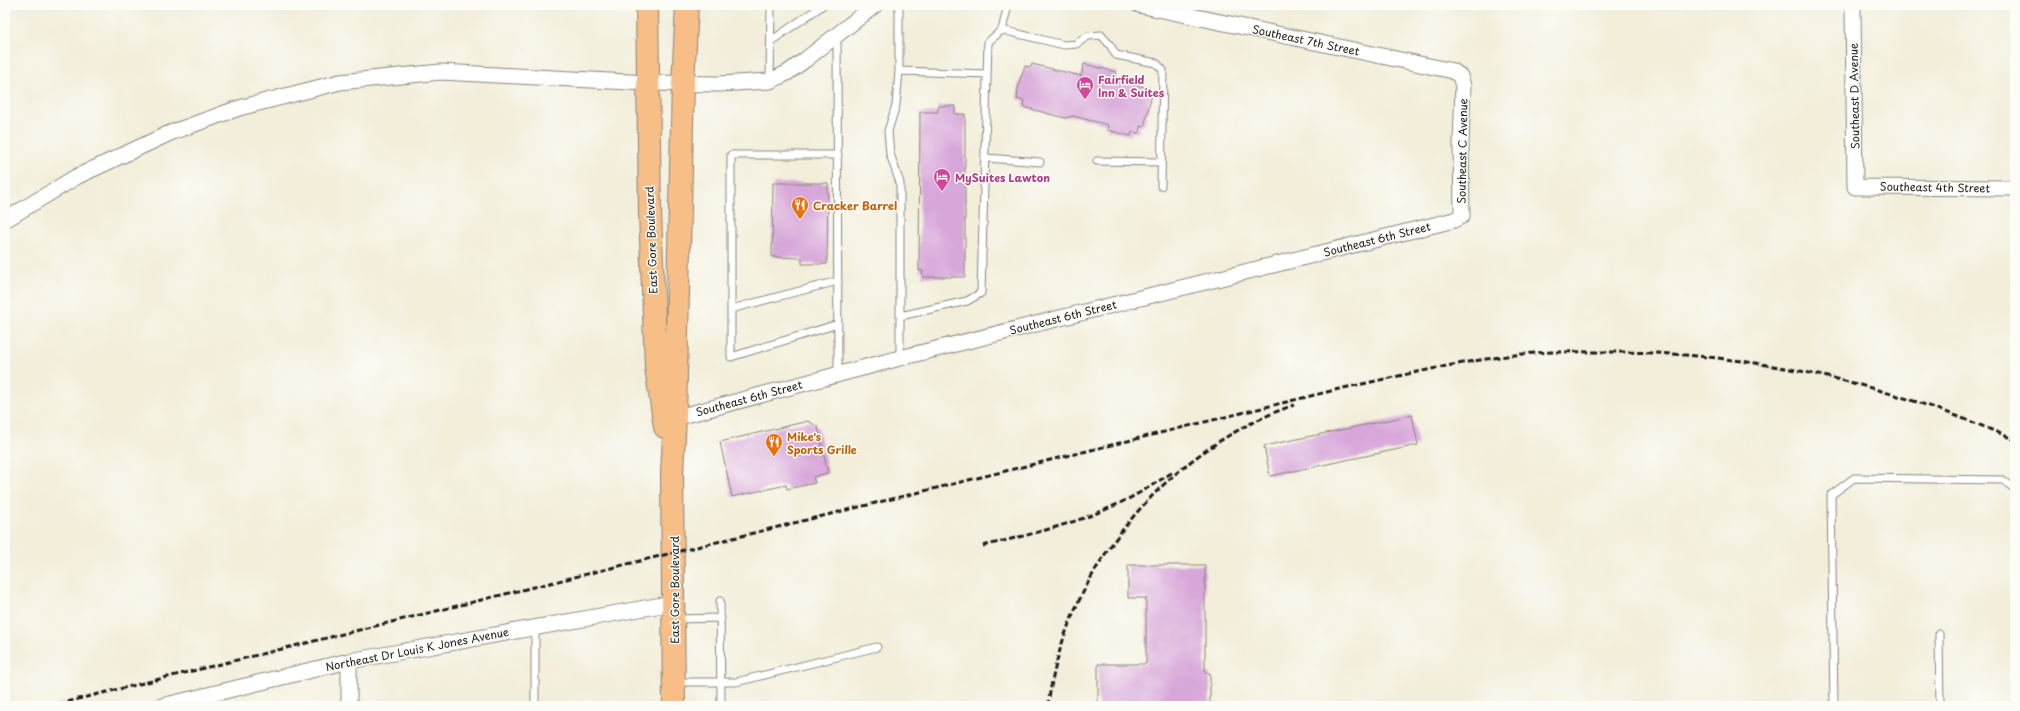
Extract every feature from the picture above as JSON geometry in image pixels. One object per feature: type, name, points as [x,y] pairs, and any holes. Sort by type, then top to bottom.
[{"type":"main road","name":"East Gore Boulevard","points":[[647,5],[650,212],[656,367],[670,419]]},
{"type":"main road","name":"East Gore Boulevard","points":[[674,706],[674,611],[670,419],[687,5]]},
{"type":"street","points":[[5,220],[76,177],[170,133],[239,108],[340,82],[441,72],[647,83],[746,84],[770,81],[788,73],[837,33],[875,5]]},
{"type":"street","name":"Southeast 7th Street","points":[[1139,5],[1453,71],[1460,76],[1463,86]]},
{"type":"street","name":"Southeast D Avenue","points":[[1853,5],[1855,186]]},
{"type":"street","name":"Southeast C Avenue","points":[[1462,216],[1461,144],[1463,86]]},
{"type":"street","name":"Southeast 4th Street","points":[[1855,186],[2015,188]]},
{"type":"street","name":"Southeast 6th Street","points":[[670,419],[900,358],[1454,220],[1462,216]]},
{"type":"street","name":"Northeast Dr Louis K Jones Avenue","points":[[162,706],[349,661],[535,627],[674,611]]},
{"type":"street","points":[[349,661],[349,706]]},
{"type":"lane","points":[[770,81],[771,5]]},
{"type":"lane","points":[[770,41],[823,5]]},
{"type":"lane","points":[[899,5],[900,71],[896,105],[888,131],[890,154],[900,182],[900,358]]},
{"type":"lane","points":[[900,316],[967,301],[981,293],[986,158],[988,42],[1002,30],[1008,5]]},
{"type":"lane","points":[[1002,30],[1064,45],[1076,44],[1088,36],[1101,35],[1116,55],[1156,63],[1163,70],[1160,186]]},
{"type":"lane","points":[[837,33],[838,374]]},
{"type":"lane","points":[[900,71],[987,74]]},
{"type":"lane","points":[[838,155],[730,155],[731,357],[838,324]]},
{"type":"lane","points":[[986,158],[1040,162]]},
{"type":"lane","points":[[1097,162],[1161,162]]},
{"type":"lane","points":[[731,309],[838,281]]},
{"type":"lane","points":[[1834,706],[1831,495],[1854,478],[2003,480],[2015,489]]},
{"type":"lane","points":[[720,601],[721,706]]},
{"type":"lane","points":[[674,611],[721,618]]},
{"type":"lane","points":[[535,627],[535,706]]},
{"type":"lane","points":[[1939,634],[1940,706]]},
{"type":"lane","points":[[674,682],[736,682],[877,647]]},
{"type":"building","name":"Fairfield Inn & Suites","points":[[1032,64],[1081,76],[1084,64],[1116,72],[1114,80],[1149,88],[1147,93],[1152,94],[1144,127],[1140,126],[1139,133],[1132,132],[1131,136],[1107,130],[1108,125],[1073,116],[1065,118],[1023,107],[1024,101],[1017,99],[1019,83],[1025,66],[1031,67]]},
{"type":"building","name":"MySuites Lawton","points":[[938,106],[955,106],[955,114],[965,114],[965,277],[922,277],[923,271],[919,271],[920,112],[938,112]]},
{"type":"building","name":"Cracker Barrel","points":[[773,183],[828,183],[827,264],[802,264],[802,258],[772,257]]},
{"type":"building","points":[[1412,415],[1418,445],[1270,476],[1264,446]]},
{"type":"building","name":"Mike's Sports Grille","points":[[808,421],[818,427],[828,473],[813,477],[815,483],[787,489],[786,485],[732,497],[720,442]]},
{"type":"building","points":[[1128,565],[1205,565],[1205,673],[1210,673],[1210,706],[1098,706],[1098,664],[1146,664],[1146,598],[1128,598]]},
{"type":"railway","points":[[50,706],[1339,389],[1431,369],[1500,357],[1556,352],[1663,353],[1766,365],[1868,387],[1918,402],[2015,440]]},
{"type":"railway","points":[[1048,706],[1058,656],[1075,608],[1099,563],[1129,522],[1164,484],[1204,452],[1247,425],[1294,405]]},
{"type":"railway","points":[[983,546],[1056,527],[1109,508],[1150,487],[1173,472]]},
{"type":"place","name":"Fairfield Inn & Suites","points":[[1085,100]]},
{"type":"place","name":"MySuites Lawton","points":[[942,192]]},
{"type":"place","name":"Cracker Barrel","points":[[800,220]]},
{"type":"place","name":"Mike's Sports Grille","points":[[774,457]]}]
